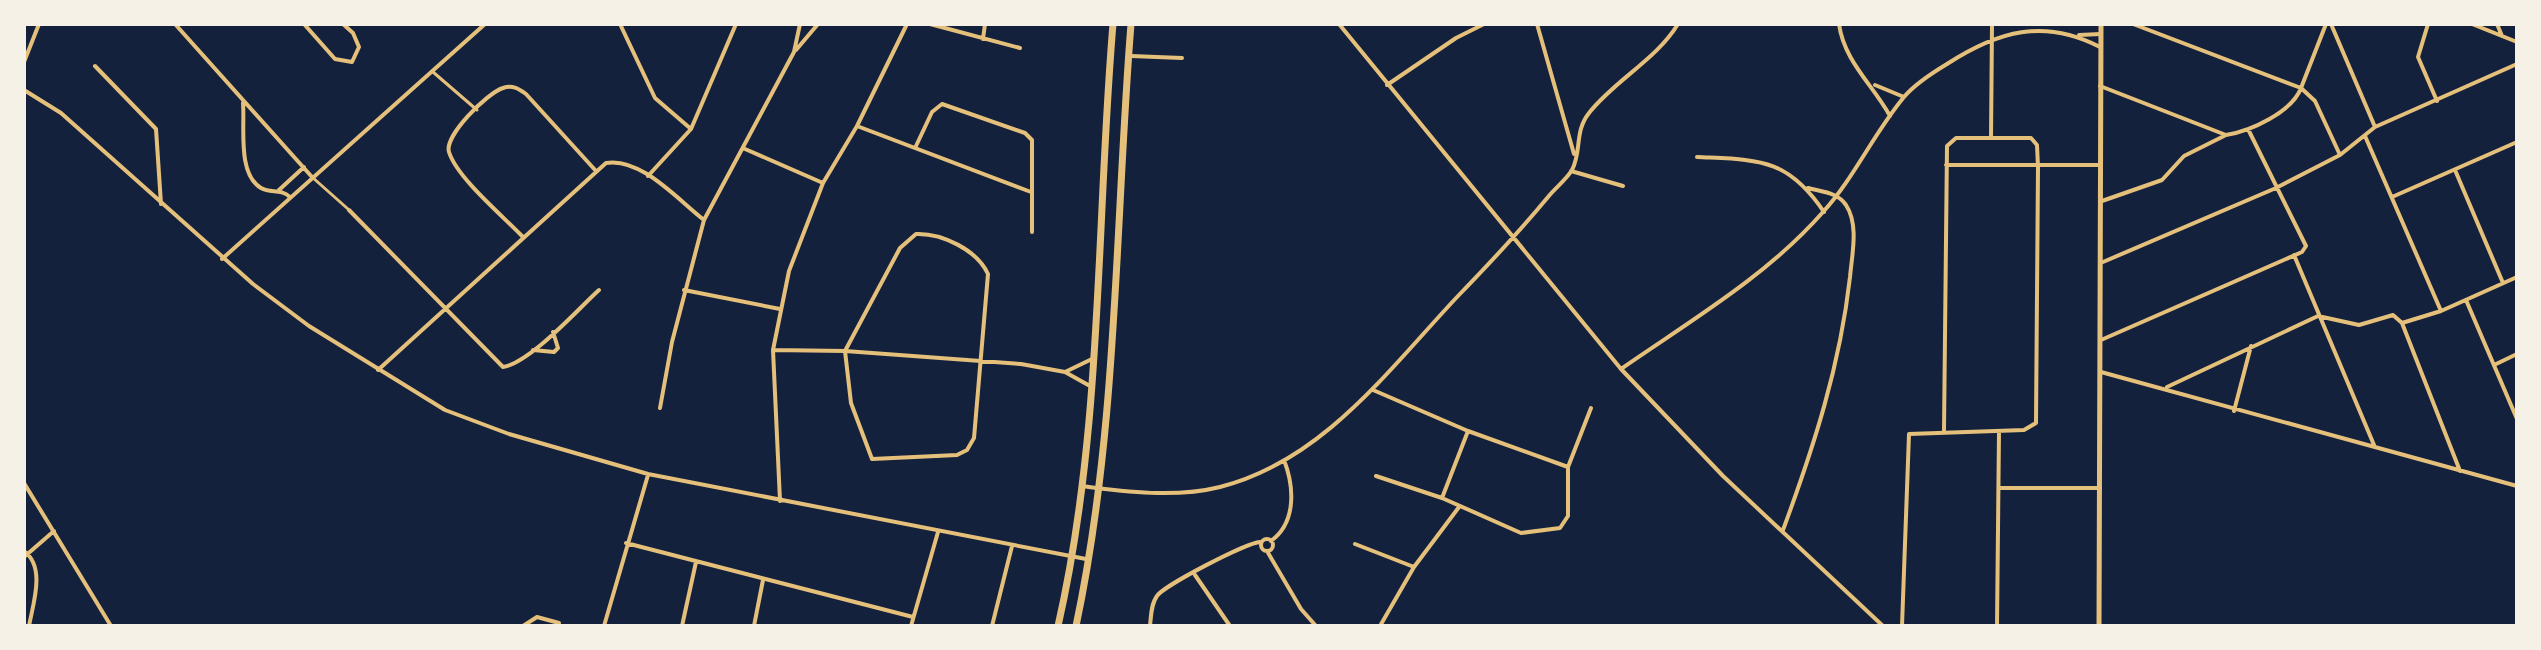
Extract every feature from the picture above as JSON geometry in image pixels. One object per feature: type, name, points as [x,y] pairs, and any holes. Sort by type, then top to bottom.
[{"type":"main road","points":[[1058,626],[1073,557],[1082,486],[1093,359],[1113,24]]},
{"type":"main road","points":[[1076,626],[1089,560],[1118,269],[1131,24]]},
{"type":"street","points":[[24,62],[39,24]]},
{"type":"street","points":[[175,24],[312,177],[349,210],[503,367],[512,365],[533,350],[599,290]]},
{"type":"street","points":[[304,24],[335,59],[352,62],[358,54],[357,40],[343,24]]},
{"type":"street","points":[[222,259],[485,24]]},
{"type":"street","points":[[620,24],[655,98],[691,129]]},
{"type":"street","points":[[648,176],[691,129],[736,24]]},
{"type":"street","points":[[794,52],[800,24]]},
{"type":"street","points":[[660,408],[684,290],[704,220],[745,149],[794,52],[818,24]]},
{"type":"street","points":[[780,501],[773,350],[789,271],[823,183],[857,126],[907,24]]},
{"type":"street","points":[[930,24],[1020,48]]},
{"type":"street","points":[[983,39],[985,24]]},
{"type":"street","points":[[1339,24],[1516,236],[1621,369],[1723,476],[1883,626]]},
{"type":"street","points":[[1387,85],[1456,38],[1484,24]]},
{"type":"street","points":[[1537,24],[1575,160]]},
{"type":"street","points":[[1082,486],[1177,492],[1220,487],[1284,460],[1316,440],[1373,389],[1516,236],[1571,171],[1578,129],[1588,114],[1629,72],[1660,49],[1678,24]]},
{"type":"street","points":[[1839,24],[1849,58],[1872,84],[1890,116]]},
{"type":"street","points":[[1991,138],[1992,24]]},
{"type":"street","points":[[2099,626],[2103,262],[2101,24]]},
{"type":"street","points":[[2133,24],[2301,88],[2315,101],[2340,155]]},
{"type":"street","points":[[2102,201],[2162,180],[2184,156],[2293,104],[2328,24]]},
{"type":"street","points":[[2328,24],[2375,127]]},
{"type":"street","points":[[2428,24],[2418,57],[2437,101]]},
{"type":"street","points":[[2472,24],[2517,42]]},
{"type":"street","points":[[2497,24],[2502,36]]},
{"type":"street","points":[[1621,369],[1754,275],[1824,212],[1904,97],[1935,71],[1992,39],[2041,30],[2077,35],[2101,34]]},
{"type":"street","points":[[2077,35],[2100,47]]},
{"type":"street","points":[[1128,56],[1182,58]]},
{"type":"street","points":[[2103,262],[2276,188],[2340,155],[2375,127],[2517,64]]},
{"type":"street","points":[[95,66],[156,129],[161,204]]},
{"type":"street","points":[[433,72],[477,110]]},
{"type":"street","points":[[1872,84],[1904,97]]},
{"type":"street","points":[[2100,86],[2226,135]]},
{"type":"street","points":[[523,237],[460,170],[449,152],[451,135],[498,90],[518,88],[596,171]]},
{"type":"street","points":[[24,90],[61,113],[222,259],[309,326],[433,403],[481,424],[648,474],[1089,560]]},
{"type":"street","points":[[243,100],[245,157],[249,172],[262,188],[279,190],[290,197]]},
{"type":"street","points":[[916,146],[932,112],[942,104],[1025,133],[1034,145],[1032,232]]},
{"type":"street","points":[[857,126],[1031,192]]},
{"type":"street","points":[[2101,340],[2302,252],[2305,240],[2248,128]]},
{"type":"street","points":[[2365,136],[2441,311]]},
{"type":"street","points":[[1902,626],[1907,438],[1912,432],[2030,429],[2037,418],[2038,167],[2037,145],[2031,138],[1952,140],[1947,146],[1944,431]]},
{"type":"street","points":[[2392,197],[2517,142]]},
{"type":"street","points":[[745,149],[823,183]]},
{"type":"street","points":[[1697,157],[1768,162],[1808,188],[1836,195],[1852,220],[1854,242],[1843,339],[1827,406],[1783,530]]},
{"type":"street","points":[[378,370],[606,163],[628,164],[704,220]]},
{"type":"street","points":[[1946,165],[2102,165]]},
{"type":"street","points":[[279,190],[304,167]]},
{"type":"street","points":[[2455,170],[2503,283]]},
{"type":"street","points":[[1571,171],[1623,186]]},
{"type":"street","points":[[1808,188],[1824,212]]},
{"type":"street","points":[[916,234],[929,234],[978,259],[988,274],[974,438],[967,450],[957,455],[872,459],[851,403],[845,351],[900,248],[916,234]]},
{"type":"street","points":[[2294,255],[2374,446]]},
{"type":"street","points":[[2402,323],[2441,311],[2517,277]]},
{"type":"street","points":[[684,290],[780,309]]},
{"type":"street","points":[[2466,300],[2517,419]]},
{"type":"street","points":[[2167,387],[2318,316],[2359,325],[2393,315],[2402,323],[2460,471]]},
{"type":"street","points":[[533,350],[554,352],[558,348],[553,332]]},
{"type":"street","points":[[2234,411],[2251,346]]},
{"type":"street","points":[[773,350],[845,351],[982,360],[1065,372],[1090,387]]},
{"type":"street","points":[[2494,365],[2517,354]]},
{"type":"street","points":[[1065,372],[1093,359]]},
{"type":"street","points":[[2101,372],[2167,387],[2234,411],[2517,486]]},
{"type":"street","points":[[1373,389],[1468,431],[1568,467]]},
{"type":"street","points":[[1376,476],[1442,498],[1521,533],[1560,528],[1568,516],[1568,467],[1591,408]]},
{"type":"street","points":[[1442,498],[1468,431]]},
{"type":"street","points":[[1997,626],[1999,432]]},
{"type":"street","points":[[1150,626],[1156,596],[1167,586],[1195,574],[1239,546],[1271,541],[1280,535],[1293,497],[1284,460]]},
{"type":"street","points":[[604,626],[648,474]]},
{"type":"street","points":[[24,483],[111,626]]},
{"type":"street","points":[[2000,488],[2100,488]]},
{"type":"street","points":[[1380,626],[1414,567],[1459,507]]},
{"type":"street","points":[[29,626],[37,585],[25,554],[54,531]]},
{"type":"street","points":[[911,626],[938,531]]},
{"type":"street","points":[[1267,551],[1272,547],[1271,541]]},
{"type":"street","points":[[1261,542],[1261,548],[1267,551],[1301,609],[1316,626]]},
{"type":"street","points":[[626,543],[913,617]]},
{"type":"street","points":[[1355,544],[1414,567]]},
{"type":"street","points":[[992,626],[1012,546]]},
{"type":"street","points":[[682,626],[696,562]]},
{"type":"street","points":[[1195,574],[1230,626]]},
{"type":"street","points":[[754,626],[763,580]]},
{"type":"street","points":[[523,626],[537,617],[559,623]]}]
